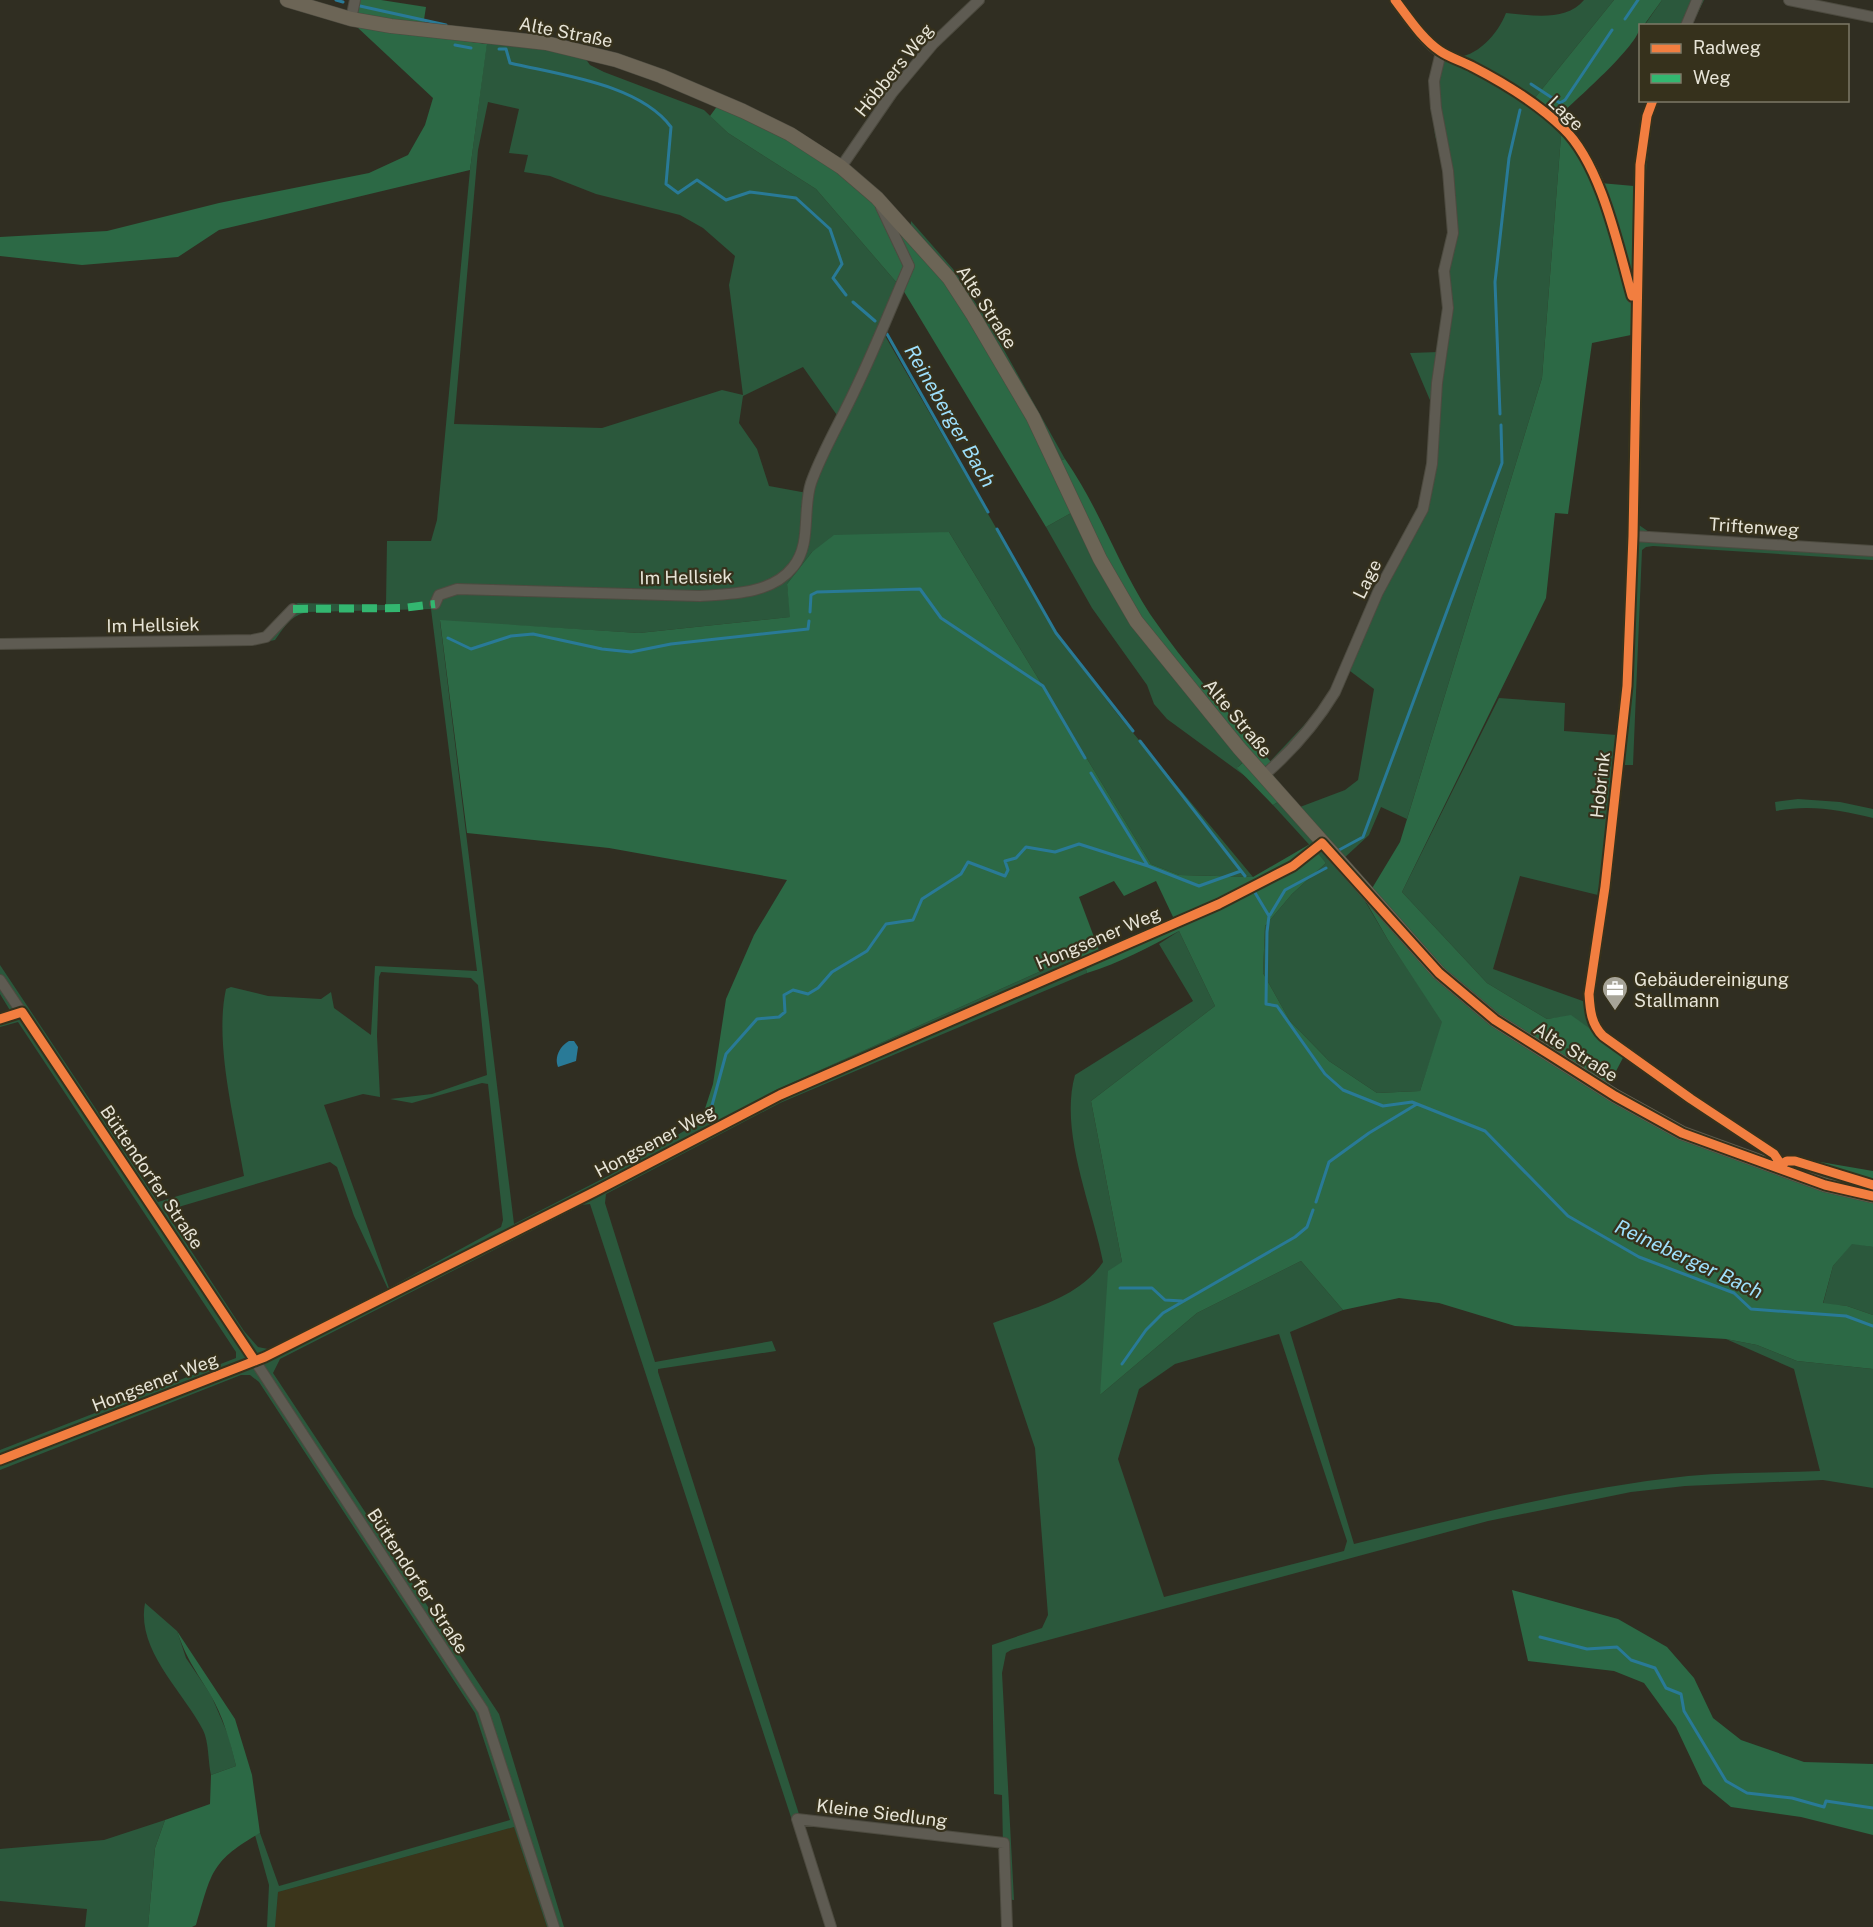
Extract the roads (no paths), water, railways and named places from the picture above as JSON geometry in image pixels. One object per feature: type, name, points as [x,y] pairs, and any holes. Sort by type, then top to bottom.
[{"type":"main road","name":"Alte Straße","points":[[287,0],[351,19],[423,32],[546,43],[616,60],[683,84],[752,115],[790,134],[841,167],[877,198],[949,278],[1033,417],[1100,560],[1136,621],[1263,776],[1439,974],[1495,1020],[1615,1096],[1682,1133],[1825,1185],[1873,1196]]},
{"type":"street","points":[[351,19],[355,0]]},
{"type":"street","name":"Höbbers Weg","points":[[841,167],[892,93],[933,44],[979,0]]},
{"type":"street","name":"Lage","points":[[1395,0],[1430,44],[1531,102],[1565,130],[1595,178],[1636,310]]},
{"type":"street","points":[[1687,24],[1697,0]]},
{"type":"street","points":[[1789,0],[1873,17]]},
{"type":"street","name":"Lage","points":[[1263,776],[1281,760],[1326,708],[1378,592],[1423,509],[1432,464],[1437,383],[1448,308],[1444,271],[1453,233],[1448,171],[1439,133],[1435,99],[1434,81],[1441,52]]},
{"type":"street","name":"Hobrink","points":[[1652,102],[1647,116],[1640,165],[1633,536],[1627,686],[1605,887],[1589,994],[1590,1009],[1595,1028],[1603,1036],[1691,1099],[1774,1154],[1778,1160],[1776,1167]]},
{"type":"street","name":"Alte Straße","points":[[836,431],[909,266],[877,198]]},
{"type":"street","name":"Im Hellsiek","points":[[435,604],[439,595],[457,590],[700,596],[736,594],[759,588],[780,578],[793,568],[802,555],[811,484],[836,431]]},
{"type":"street","name":"Triftenweg","points":[[1633,536],[1873,551]]},
{"type":"street","name":"Im Hellsiek","points":[[0,644],[252,640],[267,637],[293,609]]},
{"type":"street","name":"Hongsener Weg","points":[[0,1460],[255,1361],[594,1192],[780,1095],[1219,903],[1293,866],[1322,843]]},
{"type":"street","name":"Büttendorfer Straße","points":[[0,980],[255,1361],[483,1710],[554,1927]]},
{"type":"street","points":[[0,1019],[22,1012]]},
{"type":"street","name":"Kleine Siedlung","points":[[831,1927],[797,1819],[1004,1844],[1007,1927]]},
{"type":"water","points":[[569,1041],[574,1041],[578,1047],[576,1061],[558,1067],[559,1052]]},
{"type":"waterway","name":"Reineberger Bach","points":[[336,0],[343,2]]},
{"type":"waterway","points":[[1625,19],[1638,0]]},
{"type":"waterway","name":"Reineberger Bach","points":[[360,6],[446,25]]},
{"type":"waterway","points":[[1531,84],[1560,103],[1565,100],[1612,30]]},
{"type":"waterway","name":"Reineberger Bach","points":[[455,45],[471,48]]},
{"type":"waterway","name":"Reineberger Bach","points":[[499,49],[506,49],[510,63],[597,83],[619,91],[657,112],[671,127],[666,184],[678,193],[697,180],[726,200],[750,192],[796,198],[830,229],[842,264],[833,278],[846,295]]},
{"type":"waterway","points":[[1500,414],[1495,282],[1509,158],[1520,110]]},
{"type":"waterway","name":"Reineberger Bach","points":[[853,302],[875,321]]},
{"type":"waterway","name":"Reineberger Bach","points":[[887,334],[988,512]]},
{"type":"waterway","points":[[1339,850],[1363,837],[1502,463],[1501,425]]},
{"type":"waterway","name":"Reineberger Bach","points":[[997,529],[1056,633],[1133,731]]},
{"type":"waterway","points":[[810,612],[811,595],[817,592],[920,589],[941,618],[1043,686],[1085,758]]},
{"type":"waterway","points":[[448,638],[471,649],[511,636],[533,634],[602,649],[631,652],[671,644],[808,629],[809,621]]},
{"type":"waterway","name":"Reineberger Bach","points":[[1140,741],[1245,876]]},
{"type":"waterway","points":[[1091,773],[1148,866],[1199,886],[1241,871]]},
{"type":"waterway","points":[[690,1125],[711,1109],[726,1054],[757,1019],[779,1017],[785,1012],[784,995],[793,990],[808,994],[818,988],[832,972],[867,951],[886,924],[913,920],[922,899],[961,874],[968,862],[1005,876],[1008,870],[1005,861],[1016,858],[1026,847],[1055,852],[1079,844],[1148,866]]},
{"type":"waterway","points":[[1270,915],[1285,890],[1326,868]]},
{"type":"waterway","name":"Reineberger Bach","points":[[1254,891],[1269,916],[1266,1004],[1277,1006],[1325,1074],[1343,1090],[1383,1106],[1412,1102],[1485,1131],[1568,1216],[1639,1257],[1734,1293],[1751,1309],[1846,1316],[1873,1326]]},
{"type":"waterway","points":[[1316,1202],[1329,1162],[1369,1133],[1417,1104]]},
{"type":"waterway","points":[[1122,1364],[1146,1330],[1163,1313],[1295,1237],[1307,1227],[1313,1210]]},
{"type":"waterway","points":[[1120,1288],[1152,1288],[1165,1300],[1182,1301]]},
{"type":"waterway","points":[[1540,1637],[1587,1649],[1617,1647],[1631,1660],[1655,1668],[1666,1688],[1681,1694],[1684,1711],[1726,1781],[1747,1793],[1792,1798],[1824,1807],[1826,1801],[1873,1808]]},
{"type":"place","name":"Gebäudereinigung Stallmann","points":[[1615,1012]]}]
